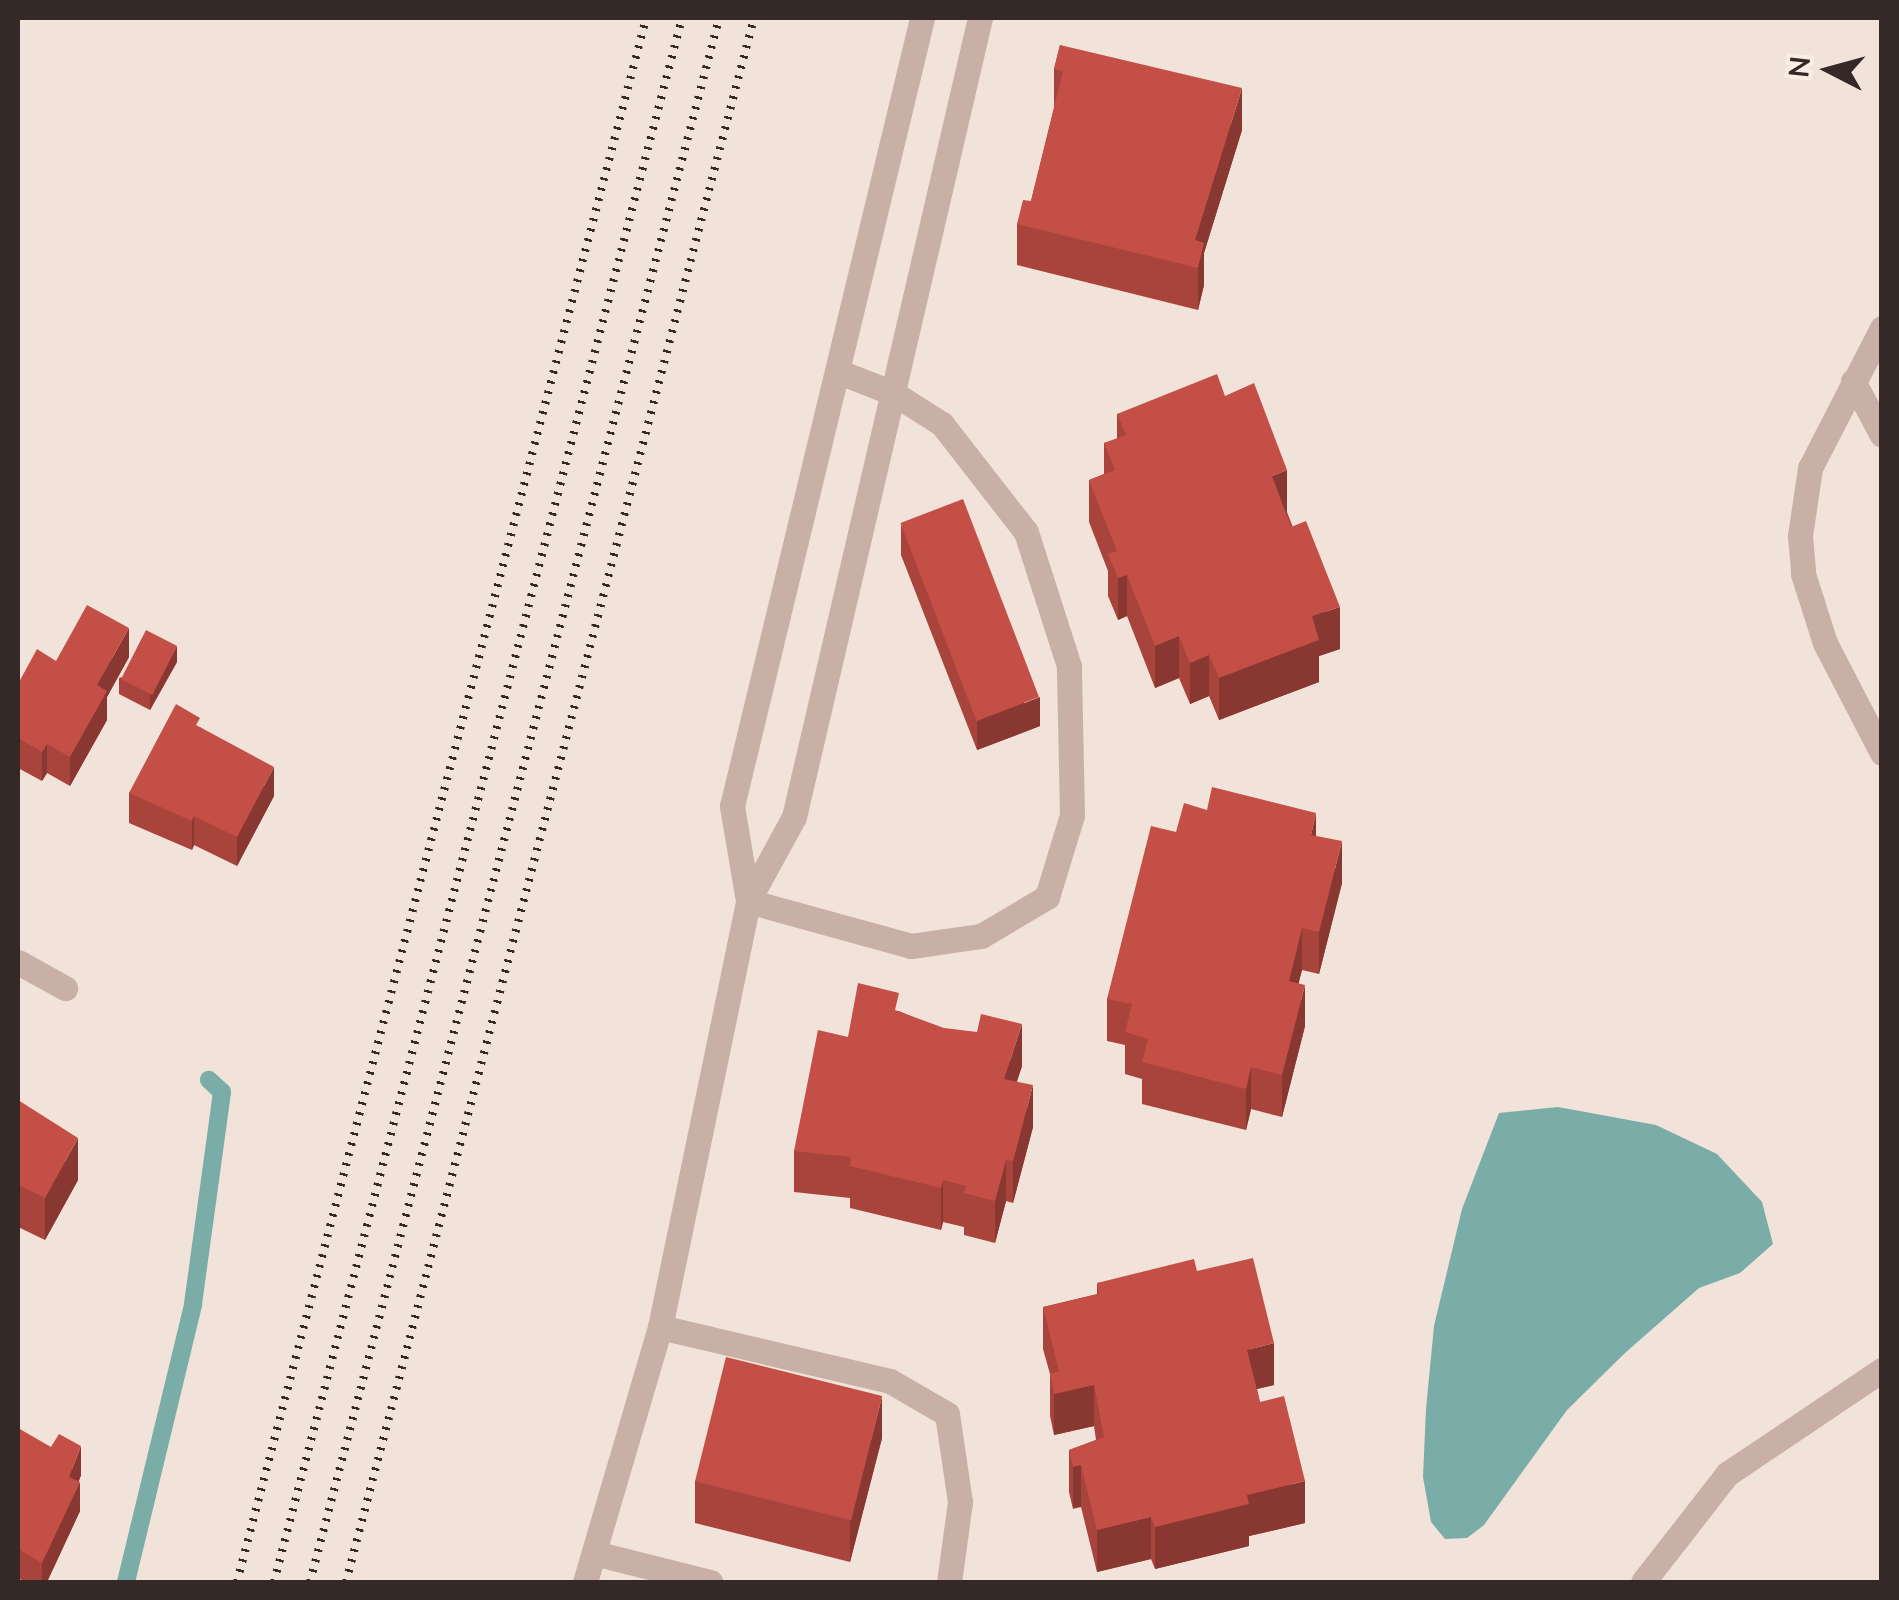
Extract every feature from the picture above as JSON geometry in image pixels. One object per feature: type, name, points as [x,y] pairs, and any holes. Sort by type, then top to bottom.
[{"type":"street","points":[[748,901],[732,806],[922,18]]},
{"type":"street","points":[[585,1582],[660,1326],[748,901],[794,818],[980,18]]},
{"type":"street","points":[[1882,328],[1810,468],[1800,536],[1803,574],[1825,643],[1882,752]]},
{"type":"street","points":[[748,901],[911,946],[981,936],[1047,897],[1072,816],[1069,666],[1026,532],[942,424],[894,393],[837,371]]},
{"type":"street","points":[[1853,381],[1882,435]]},
{"type":"street","points":[[18,962],[64,988]]},
{"type":"street","points":[[660,1326],[890,1381],[947,1414],[960,1502],[949,1582]]},
{"type":"street","points":[[1643,1582],[1726,1474],[1882,1370]]},
{"type":"street","points":[[594,1552],[710,1582]]},
{"type":"water","points":[[1558,1107],[1656,1125],[1717,1154],[1762,1202],[1773,1244],[1740,1273],[1699,1288],[1625,1353],[1567,1410],[1484,1525],[1467,1538],[1445,1539],[1431,1522],[1423,1477],[1426,1409],[1434,1326],[1462,1209],[1499,1113]]},
{"type":"building","points":[[1060,45],[1242,88],[1195,240],[1204,243],[1198,268],[1017,224],[1023,200],[1031,201],[1063,71],[1054,69]]},
{"type":"building","points":[[1217,374],[1225,396],[1254,383],[1287,470],[1272,476],[1291,527],[1306,521],[1340,607],[1312,616],[1319,640],[1219,678],[1209,655],[1190,663],[1179,636],[1155,646],[1127,575],[1118,578],[1108,554],[1117,551],[1089,480],[1115,470],[1104,443],[1126,435],[1117,414]]},
{"type":"building","points":[[963,499],[1039,697],[976,721],[900,523]]},
{"type":"building","points":[[87,605],[129,628],[97,685],[107,691],[70,757],[47,744],[42,752],[18,738],[18,684],[37,649],[56,661]]},
{"type":"building","points":[[146,630],[177,646],[152,695],[121,679]]},
{"type":"building","points":[[176,704],[200,718],[196,725],[274,767],[237,837],[194,816],[192,821],[129,793]]},
{"type":"building","points":[[1212,787],[1316,813],[1311,835],[1342,841],[1319,932],[1302,928],[1289,981],[1305,985],[1282,1075],[1251,1067],[1246,1089],[1142,1062],[1148,1039],[1125,1032],[1132,1004],[1107,999],[1151,826],[1176,832],[1184,803],[1207,810]]},
{"type":"building","points":[[858,983],[899,993],[895,1010],[944,1028],[977,1032],[981,1014],[1022,1024],[1004,1079],[1033,1085],[1013,1161],[1006,1160],[995,1201],[964,1193],[966,1186],[943,1180],[941,1188],[850,1166],[851,1157],[794,1151],[818,1030],[848,1037]]},
{"type":"building","points":[[18,1100],[78,1138],[45,1198],[18,1185]]},
{"type":"building","points":[[1253,1258],[1274,1343],[1247,1350],[1260,1402],[1284,1396],[1305,1481],[1247,1495],[1249,1504],[1155,1527],[1151,1517],[1097,1530],[1081,1465],[1073,1467],[1069,1450],[1104,1437],[1094,1385],[1054,1394],[1050,1374],[1059,1371],[1043,1307],[1099,1294],[1097,1283],[1194,1259],[1197,1271]]},
{"type":"building","points":[[726,1357],[882,1396],[851,1520],[695,1481]]},
{"type":"building","points":[[18,1428],[51,1447],[59,1434],[81,1446],[69,1477],[80,1482],[42,1563],[18,1549]]},
{"type":"waterway","points":[[126,1582],[193,1304],[222,1092],[209,1080]]},
{"type":"railway","points":[[237,1582],[646,18]]},
{"type":"railway","points":[[274,1582],[682,18]]},
{"type":"railway","points":[[310,1582],[719,18]]},
{"type":"railway","points":[[346,1582],[754,18]]}]
